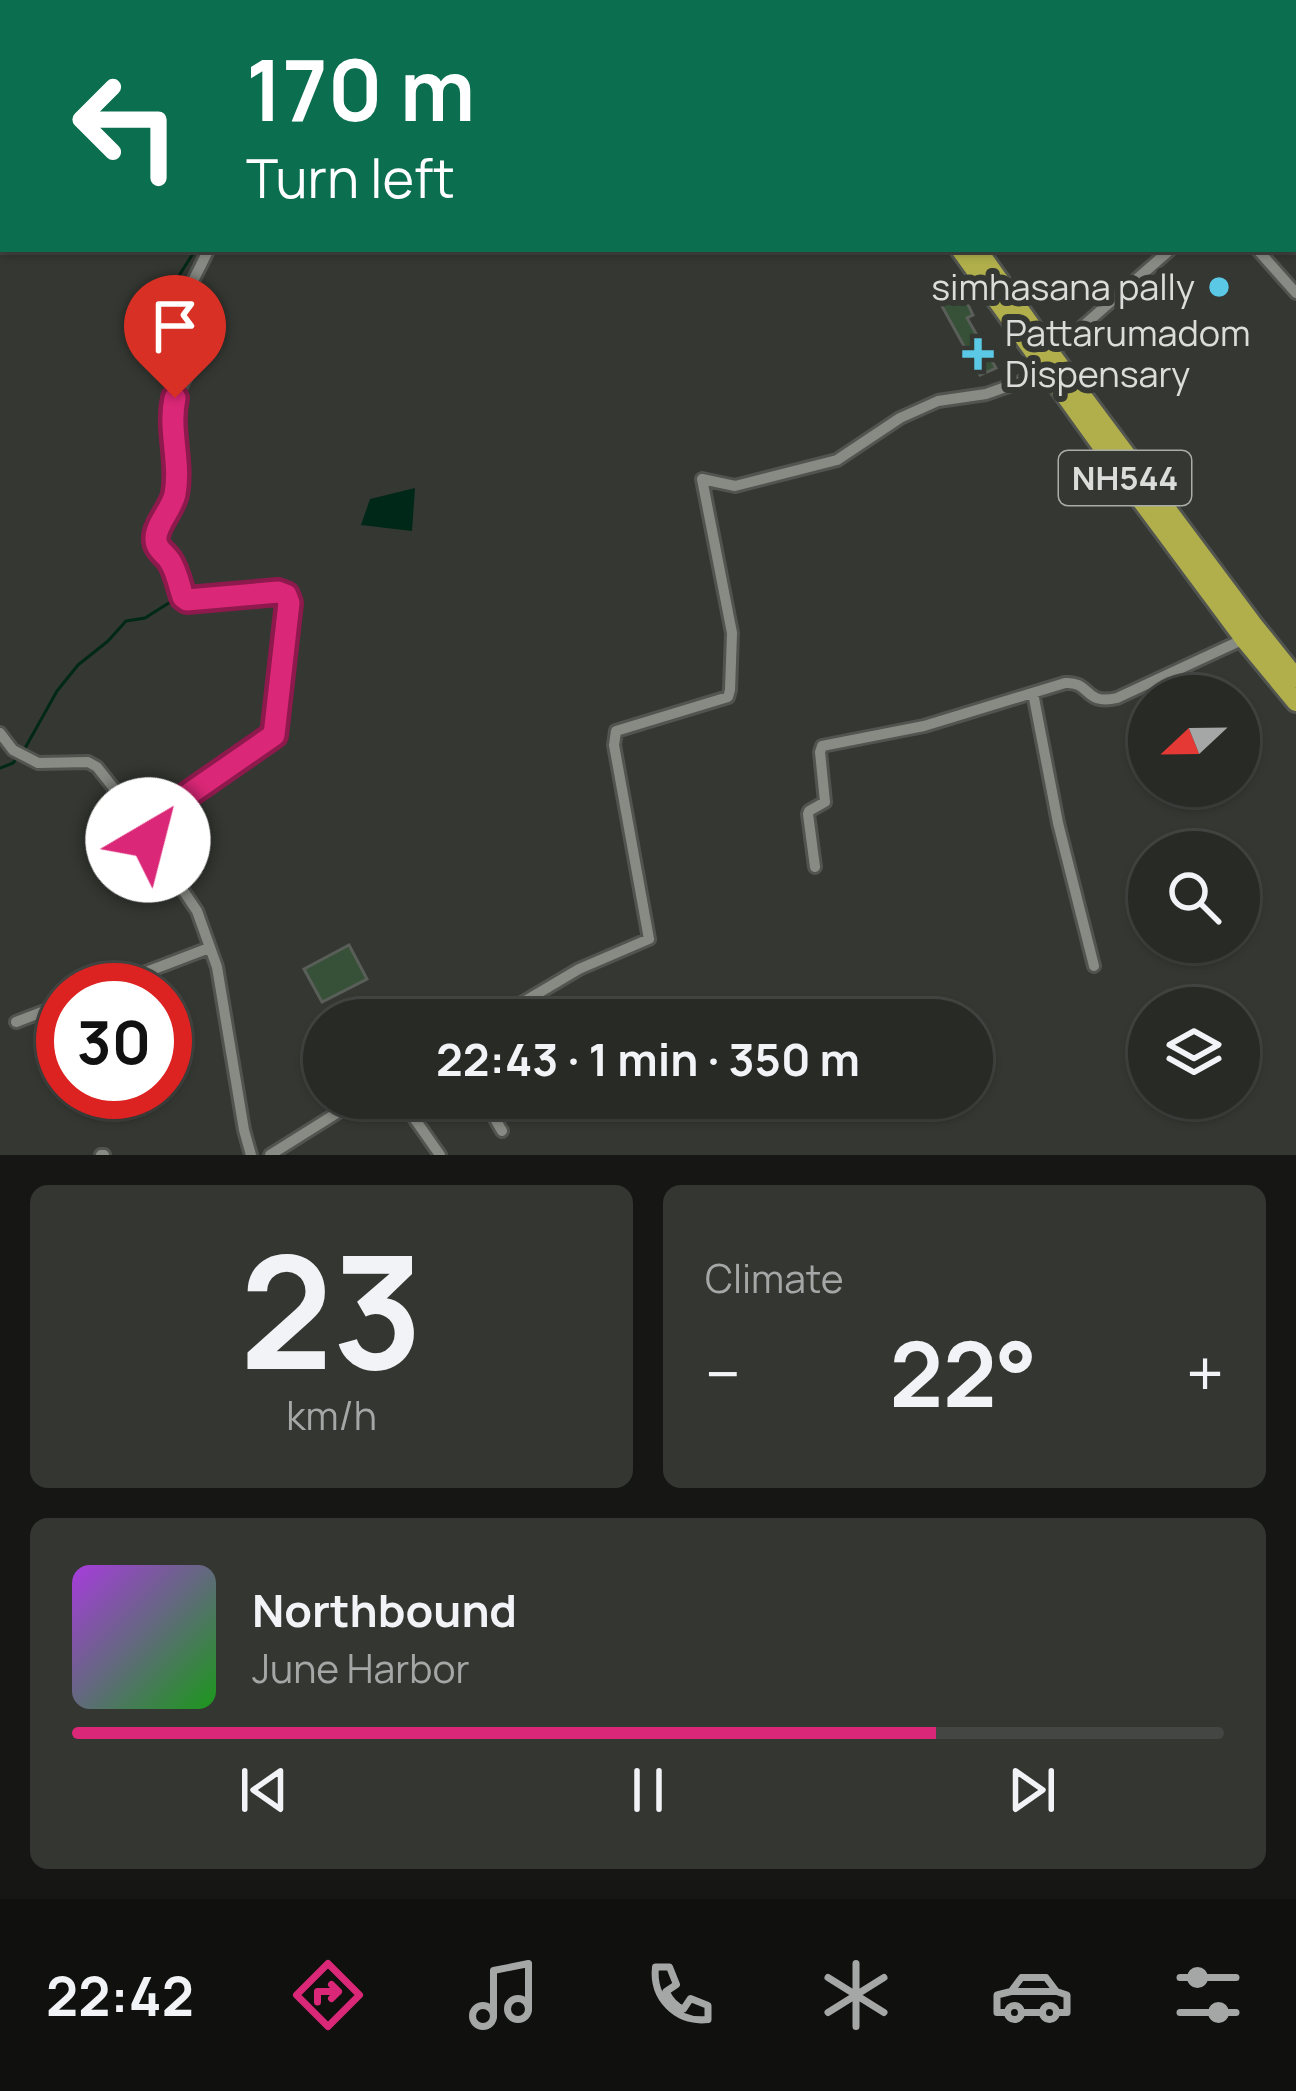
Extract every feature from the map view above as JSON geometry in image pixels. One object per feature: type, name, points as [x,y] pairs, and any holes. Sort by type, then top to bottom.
[{"type":"highway","name":"NH544","points":[[962,252],[1296,678]]},
{"type":"highway","name":"NH544","points":[[979,252],[1049,363],[1244,639],[1296,702]]},
{"type":"street","points":[[140,828],[268,742],[276,723],[289,603],[286,595],[187,600],[156,541],[175,499],[172,413],[191,356],[186,295],[208,252]]},
{"type":"street","points":[[529,999],[579,970],[649,939],[614,745],[616,731],[728,697],[732,633],[702,479],[735,486],[837,460],[900,418],[938,401],[986,394],[1049,363],[1169,252]]},
{"type":"street","points":[[1260,252],[1296,293]]},
{"type":"street","points":[[815,867],[808,814],[825,802],[822,746],[924,726],[1073,682],[1092,698],[1117,698],[1244,639]]},
{"type":"street","points":[[1033,693],[1058,823],[1094,966]]},
{"type":"street","points":[[0,733],[13,750],[38,763],[88,762],[97,767],[197,911],[217,968],[251,1155]]},
{"type":"street","points":[[0,756],[13,750]]},
{"type":"street","points":[[169,963],[208,948]]},
{"type":"street","points":[[16,1022],[36,1014]]},
{"type":"street","points":[[271,1154],[327,1119]]},
{"type":"street","points":[[415,1119],[440,1155]]},
{"type":"street","points":[[495,1119],[502,1131]]},
{"type":"shaded area","points":[[415,488],[412,531],[361,525],[370,499]]},
{"type":"building","points":[[960,288],[973,315],[967,318],[996,368],[980,375],[938,299]]},
{"type":"building","points":[[349,945],[367,979],[320,999],[304,969]]},
{"type":"waterway","points":[[24,750],[57,691],[78,665],[126,621],[145,618],[172,601],[170,579],[143,539],[146,522],[168,493],[162,401],[183,362],[175,299],[180,274],[194,252]]},
{"type":"waterway","points":[[0,768],[18,757]]},
{"type":"place","name":"simhasana pally","points":[[1219,287]]},
{"type":"place","name":"Pattarumadom Dispensary","points":[[978,354]]},
{"type":"route","points":[[148,840],[140,828],[274,735],[289,603],[278,592],[183,597],[170,560],[156,541],[175,499],[175,398]]}]
